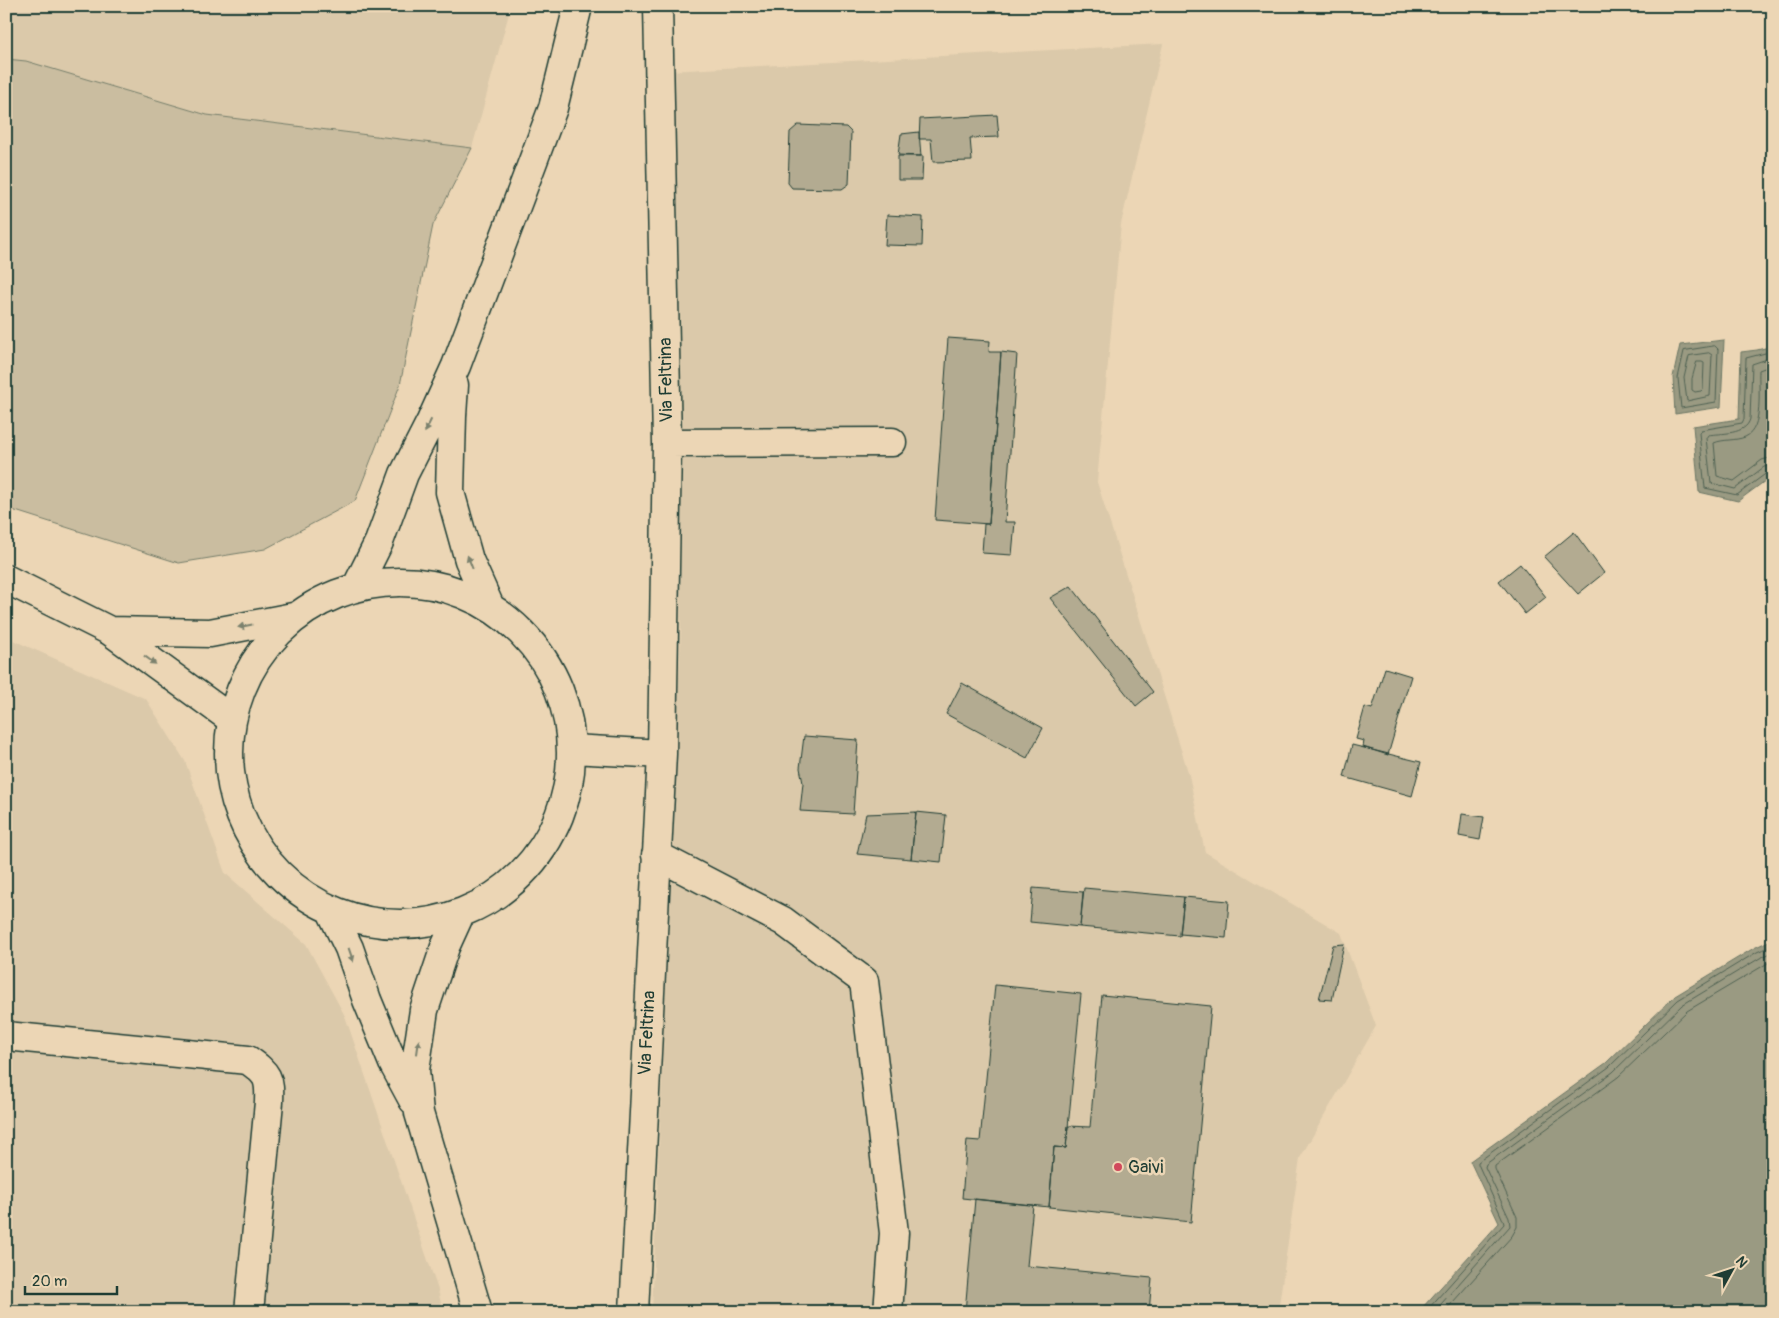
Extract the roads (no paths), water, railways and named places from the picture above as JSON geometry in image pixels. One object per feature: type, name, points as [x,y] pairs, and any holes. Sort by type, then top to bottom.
[{"type":"main road","points":[[357,586],[379,542],[404,474],[456,366],[553,108],[578,6]]},
{"type":"main road","name":"Via Feltrina","points":[[634,1312],[662,754],[667,443],[658,6]]},
{"type":"main road","points":[[456,366],[452,416],[450,492],[469,560],[490,607]]},
{"type":"main road","points":[[667,443],[892,442]]},
{"type":"main road","points":[[6,580],[110,631],[231,719]]},
{"type":"main road","points":[[110,631],[210,633],[293,617],[357,586],[425,583],[490,607],[523,634],[549,668],[565,707],[572,749],[565,802],[542,850],[506,888],[460,914],[417,924],[373,923],[331,911],[282,879],[247,833],[229,777],[231,719],[253,662],[293,617]]},
{"type":"main road","points":[[572,749],[662,754]]},
{"type":"main road","points":[[656,855],[784,920],[864,980],[894,1233],[888,1312]]},
{"type":"main road","points":[[331,911],[349,948],[366,1000],[393,1063],[419,1113]]},
{"type":"main road","points":[[460,914],[445,947],[424,1010],[414,1070],[419,1113],[478,1312]]},
{"type":"main road","points":[[6,1036],[248,1060],[262,1069],[269,1083],[269,1102],[249,1312]]},
{"type":"water","points":[[1724,340],[1721,407],[1675,414],[1673,377],[1680,345]]},
{"type":"water","points":[[1773,346],[1773,475],[1738,501],[1699,492],[1693,426],[1739,419],[1741,352]]},
{"type":"water","points":[[1773,939],[1773,1312],[1423,1312],[1422,1308],[1499,1223],[1470,1161],[1606,1063],[1675,996],[1754,948]]},
{"type":"place","name":"Gaivi","points":[[1118,1167]]}]
